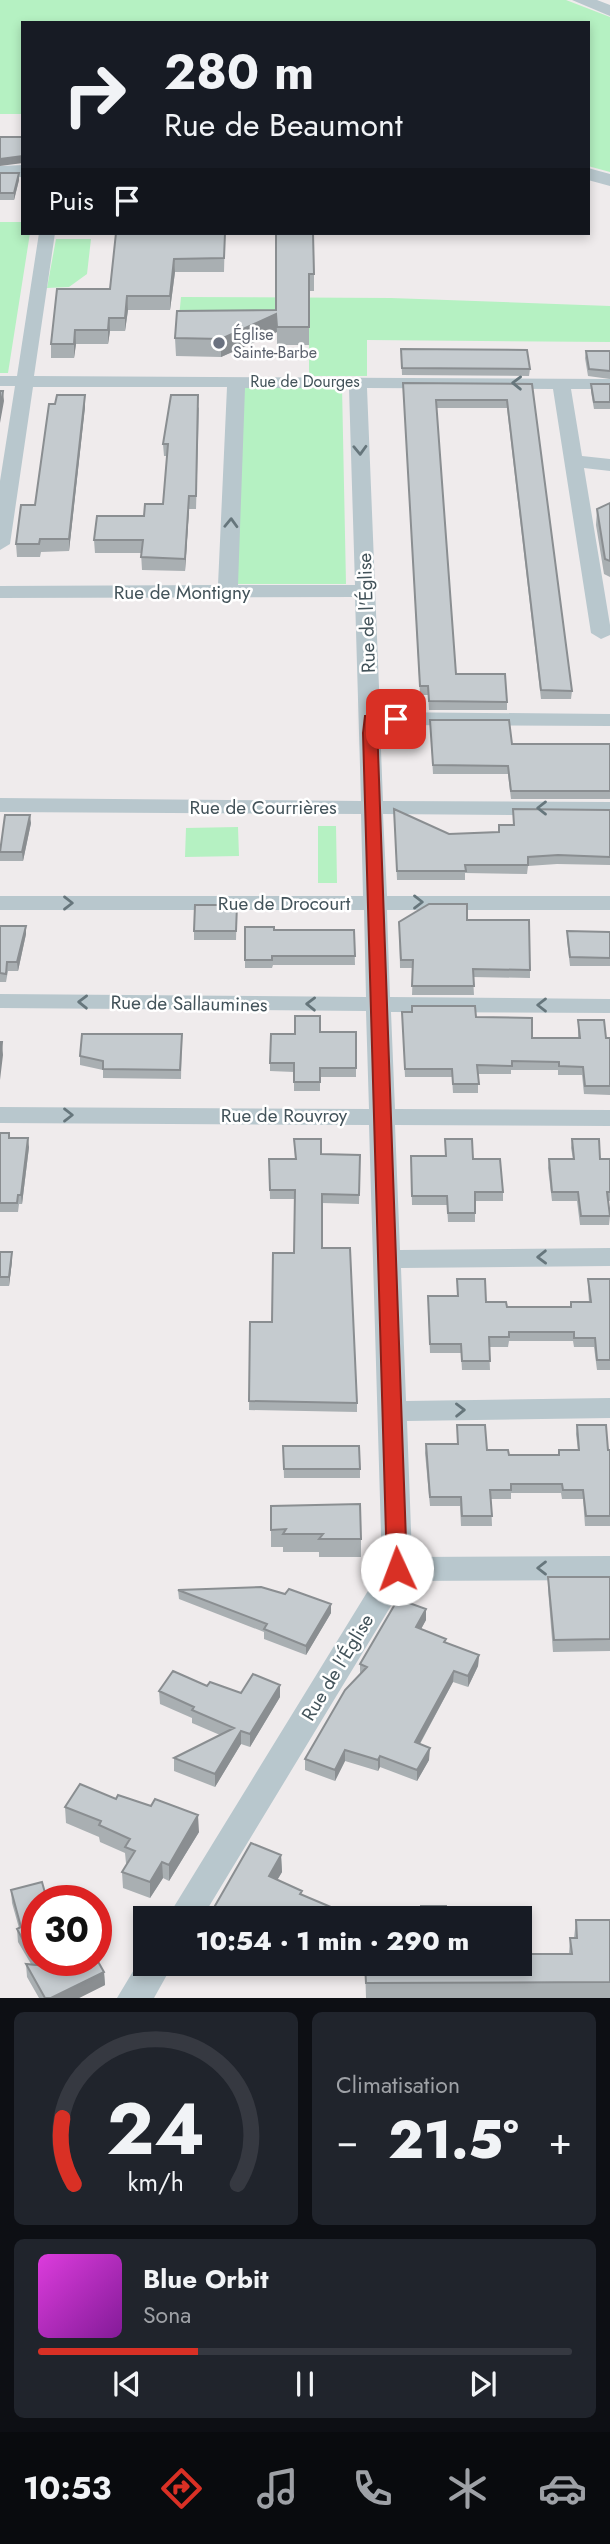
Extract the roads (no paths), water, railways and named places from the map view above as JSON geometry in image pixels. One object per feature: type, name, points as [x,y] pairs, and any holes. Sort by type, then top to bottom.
[{"type":"street","points":[[581,0],[610,11]]},
{"type":"street","points":[[0,172],[21,171]]},
{"type":"street","points":[[590,175],[610,180]]},
{"type":"street","points":[[0,544],[7,446],[23,381],[47,235]]},
{"type":"street","name":"Rue de Dourges","points":[[0,381],[610,384]]},
{"type":"street","points":[[228,592],[236,381]]},
{"type":"street","name":"Rue de l'Église","points":[[191,1906],[397,1569],[358,382]]},
{"type":"street","points":[[561,383],[603,604],[601,632]]},
{"type":"street","points":[[575,461],[610,465]]},
{"type":"street","name":"Rue de Montigny","points":[[0,592],[365,592]]},
{"type":"street","points":[[370,719],[610,720]]},
{"type":"street","name":"Rue de Courrières","points":[[0,805],[610,809]]},
{"type":"street","name":"Rue de Drocourt","points":[[0,903],[610,903]]},
{"type":"street","name":"Rue de Sallaumines","points":[[0,1001],[610,1006]]},
{"type":"street","name":"Rue de Rouvroy","points":[[0,1115],[610,1118]]},
{"type":"street","points":[[387,1259],[610,1256]]},
{"type":"street","points":[[391,1411],[610,1408]]},
{"type":"street","points":[[397,1569],[610,1567]]},
{"type":"street","points":[[135,1998],[149,1976]]},
{"type":"place","name":"Église Sainte-Barbe","points":[[219,343]]}]
